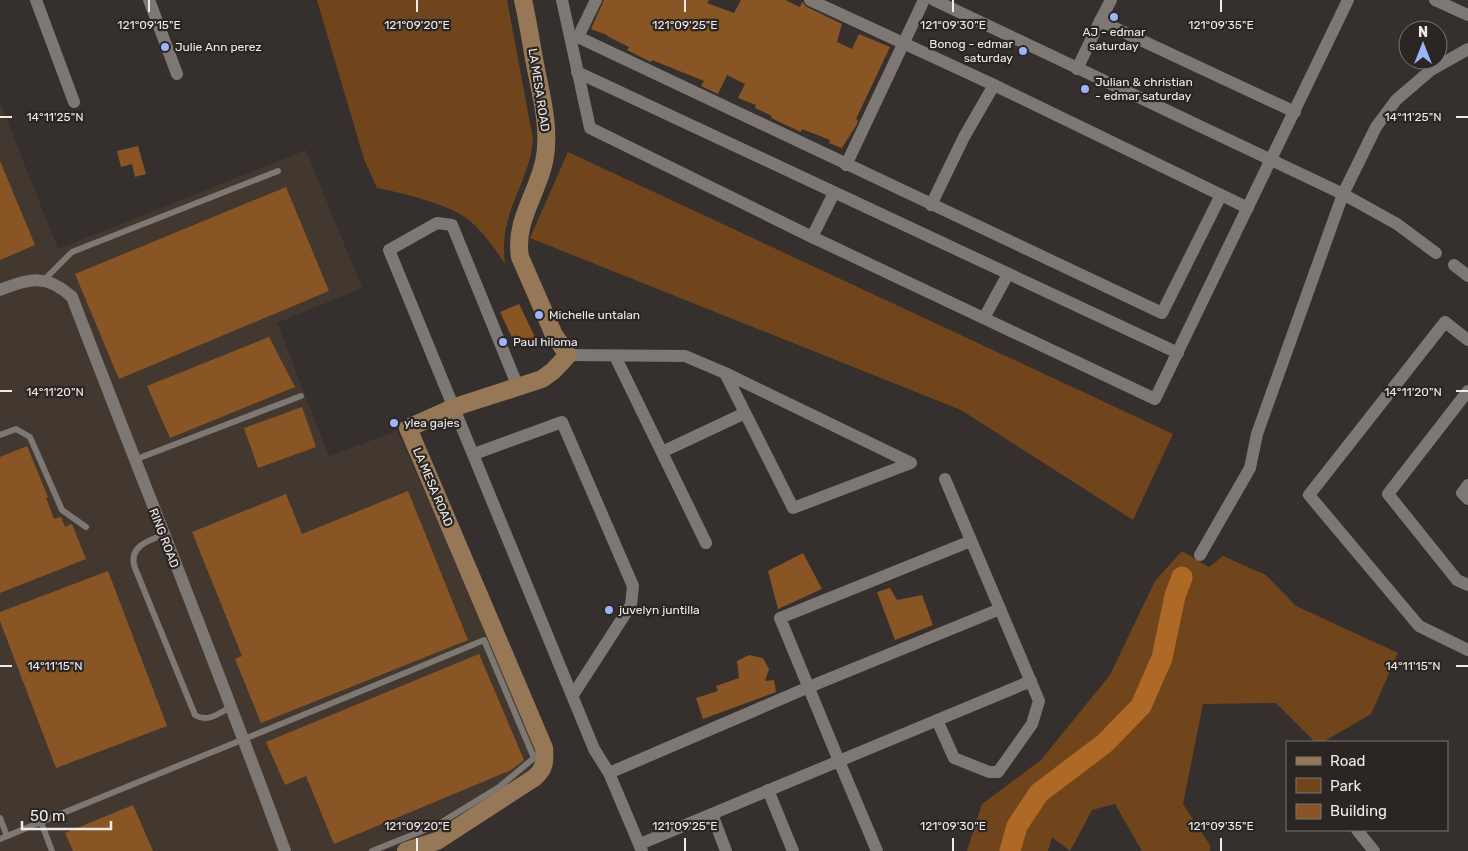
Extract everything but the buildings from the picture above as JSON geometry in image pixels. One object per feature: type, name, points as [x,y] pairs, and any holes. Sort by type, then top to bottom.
[{"type":"street","points":[[36,0],[74,102]]},
{"type":"street","points":[[149,0],[176,74]]},
{"type":"street","name":"LA MESA ROAD","points":[[406,851],[438,841],[534,778],[541,772],[545,762],[544,748],[408,428],[455,407],[542,378],[553,371],[568,355],[554,336],[520,257],[517,243],[521,223],[544,163],[546,144],[546,120],[523,0]]},
{"type":"street","points":[[562,0],[590,128],[812,237],[1156,399],[1348,0]]},
{"type":"street","points":[[596,0],[578,37],[1162,313],[1221,195]]},
{"type":"street","points":[[810,0],[994,85],[1248,208]]},
{"type":"street","points":[[846,165],[924,0]]},
{"type":"street","points":[[934,0],[1343,194],[1396,224],[1436,253]]},
{"type":"street","points":[[1077,69],[1111,0]]},
{"type":"street","points":[[1435,0],[1468,15]]},
{"type":"street","points":[[1100,21],[1295,112]]},
{"type":"street","points":[[1200,555],[1250,468],[1257,434],[1343,194],[1376,127],[1396,100],[1431,70],[1468,49]]},
{"type":"street","points":[[578,72],[1178,353]]},
{"type":"street","points":[[931,205],[967,130],[994,85]]},
{"type":"street","points":[[812,237],[834,192]]},
{"type":"street","points":[[518,387],[452,225],[438,223],[389,250],[594,749],[610,773],[641,848],[768,790],[1031,681]]},
{"type":"street","points":[[1454,265],[1468,276]]},
{"type":"street","points":[[984,318],[1008,274]]},
{"type":"street","points":[[0,290],[22,282],[44,280]]},
{"type":"street","name":"RING ROAD","points":[[44,280],[60,287],[72,298],[163,535],[232,707],[286,851]]},
{"type":"street","points":[[1468,340],[1445,322],[1309,495],[1419,626],[1468,650]]},
{"type":"street","points":[[568,355],[685,356],[725,373],[911,463],[793,508],[725,373]]},
{"type":"street","points":[[615,356],[706,543]]},
{"type":"street","points":[[1468,391],[1388,494],[1457,580],[1468,585]]},
{"type":"street","points":[[662,452],[745,412]]},
{"type":"street","points":[[474,454],[562,422],[633,586],[632,605],[573,695]]},
{"type":"street","points":[[937,720],[954,758],[989,772],[998,772],[1032,724],[1039,701],[946,479]]},
{"type":"street","points":[[1468,485],[1462,493],[1468,499]]},
{"type":"street","points":[[877,851],[780,618],[971,541]]},
{"type":"street","points":[[610,773],[809,687],[1000,609]]},
{"type":"street","points":[[768,790],[794,851]]},
{"type":"street","points":[[712,814],[726,851]]},
{"type":"street","points":[[1358,831],[1374,851]]},
{"type":"lane","points":[[44,280],[72,252],[278,171]]},
{"type":"lane","points":[[134,460],[301,396]]},
{"type":"lane","points":[[0,435],[16,428],[30,437],[62,510],[86,527]]},
{"type":"lane","points":[[163,535],[146,541],[138,547],[132,561],[195,715],[201,719],[210,718],[232,707]]},
{"type":"lane","points":[[0,839],[484,640],[534,758],[499,787],[437,825],[372,851]]},
{"type":"lane","points":[[0,818],[7,836]]},
{"type":"lane","points":[[41,822],[52,851]]},
{"type":"shaded area","points":[[0,103],[58,249],[306,150],[362,288],[277,323],[329,456],[397,431],[488,631],[541,758],[531,773],[445,833],[383,851],[0,851]]},
{"type":"green space","points":[[317,0],[507,0],[533,139],[526,171],[506,229],[504,245],[505,264],[487,239],[465,217],[435,203],[377,188],[364,159]]},
{"type":"green space","points":[[568,152],[1173,434],[1133,520],[961,410],[530,238]]},
{"type":"green space","points":[[1182,551],[1209,567],[1223,556],[1266,575],[1296,606],[1398,653],[1371,714],[1325,741],[1314,741],[1276,703],[1203,704],[1183,804],[1210,845],[1210,851],[1142,851],[1115,804],[1092,810],[1070,851],[1052,837],[1048,851],[967,851],[982,804],[1041,760],[1110,675],[1155,581]]},
{"type":"waterway","points":[[1010,851],[1017,826],[1039,793],[1105,743],[1141,706],[1162,658],[1175,596],[1182,577]]},
{"type":"place","name":"AJ - edmar saturday","points":[[1114,17]]},
{"type":"place","name":"Julie Ann perez","points":[[165,47]]},
{"type":"place","name":"Bonog - edmar saturday","points":[[1023,51]]},
{"type":"place","name":"Julian & christian - edmar saturday","points":[[1085,89]]},
{"type":"place","name":"Michelle untalan","points":[[539,315]]},
{"type":"place","name":"Paul hiloma","points":[[503,342]]},
{"type":"place","name":"ylea gajes","points":[[394,423]]},
{"type":"place","name":"juvelyn juntilla","points":[[609,610]]}]
